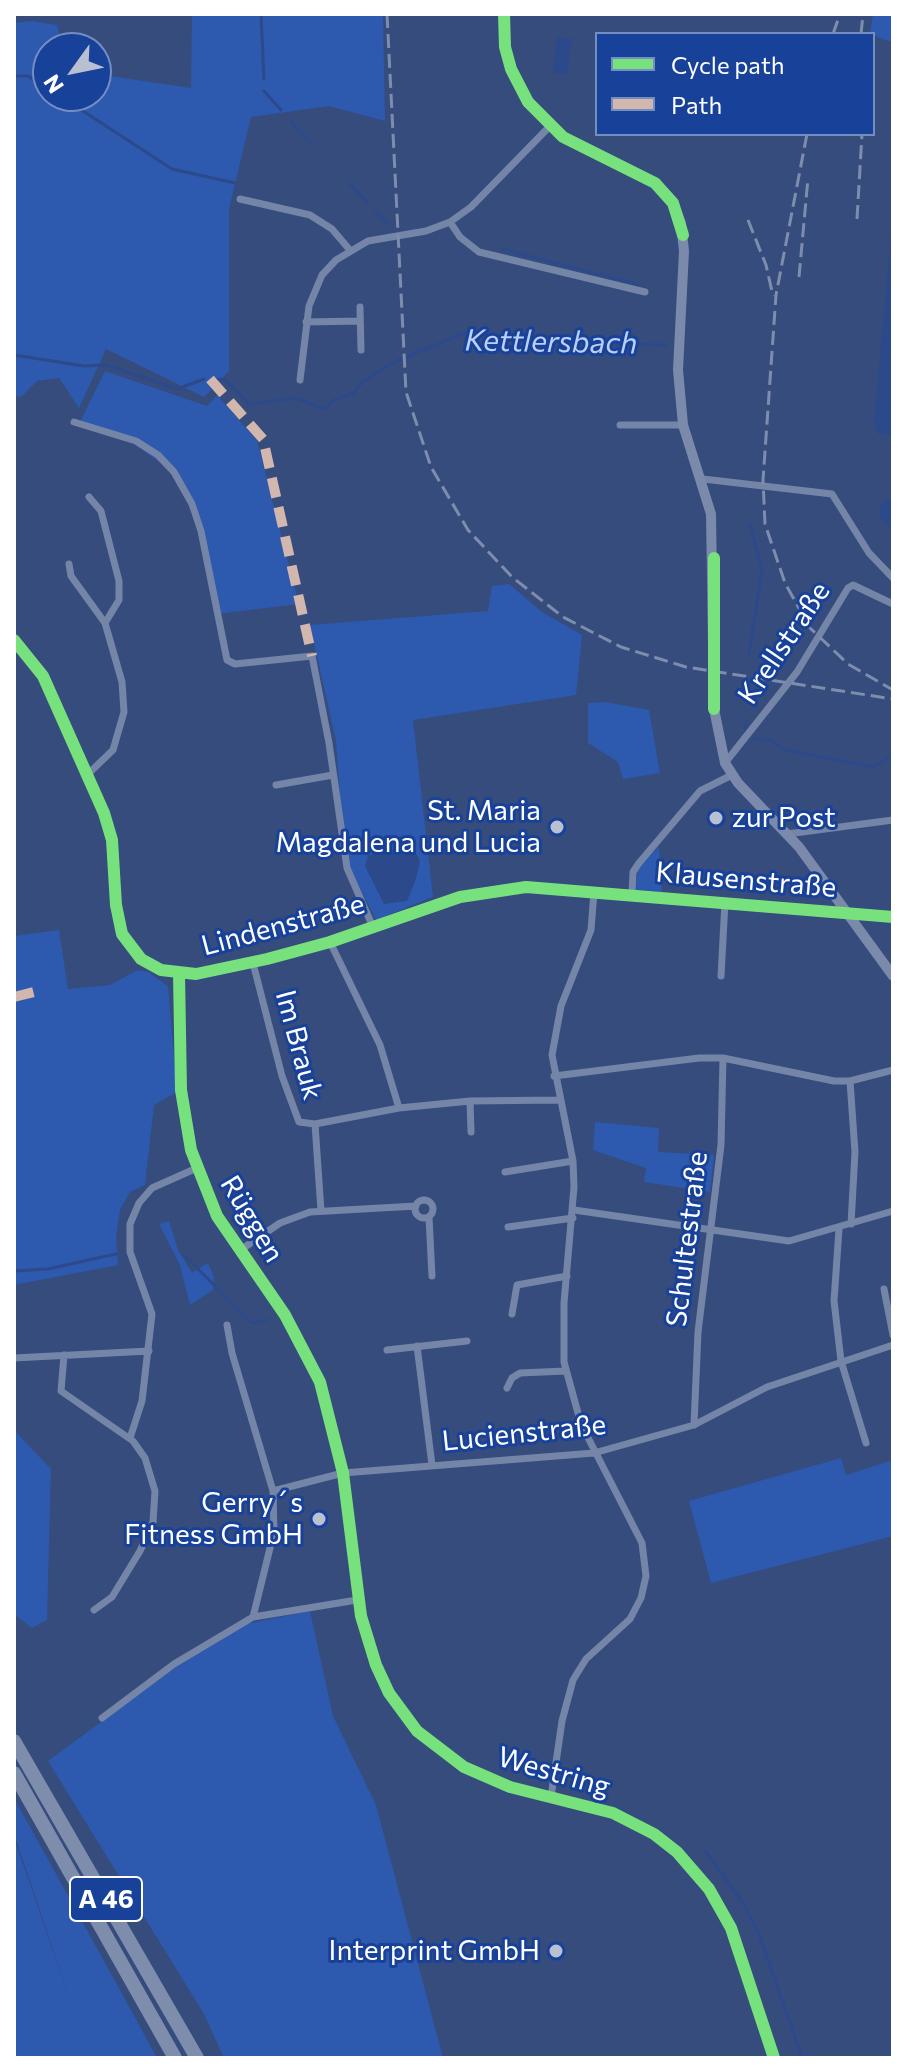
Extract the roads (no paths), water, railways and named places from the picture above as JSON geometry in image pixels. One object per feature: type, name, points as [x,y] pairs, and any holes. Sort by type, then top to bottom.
[{"type":"highway","name":"A 46","points":[[14,1741],[197,2058]]},
{"type":"highway","name":"A 46","points":[[14,1773],[175,2058]]},
{"type":"street","points":[[504,14],[505,47],[511,69],[526,100],[549,127],[655,183],[673,203],[683,235],[678,370],[683,425],[703,479],[713,531],[714,709],[725,763],[732,775],[787,834],[893,976]]},
{"type":"street","points":[[300,380],[309,306],[322,275],[349,249],[379,238],[426,231],[450,222],[471,207],[549,127]]},
{"type":"street","points":[[240,199],[310,215],[332,229],[349,249]]},
{"type":"street","points":[[450,222],[460,237],[479,252],[645,292]]},
{"type":"street","points":[[360,307],[361,350]]},
{"type":"street","points":[[306,322],[360,321]]},
{"type":"street","points":[[74,422],[136,441],[158,455],[174,472],[192,504],[205,542],[227,660],[235,664],[312,656],[347,868],[373,927]]},
{"type":"street","points":[[620,425],[683,425]]},
{"type":"street","points":[[703,479],[832,494],[869,553],[893,578]]},
{"type":"street","points":[[89,497],[101,511],[120,586],[117,605],[105,623]]},
{"type":"street","points":[[69,564],[71,576],[105,623],[122,682],[123,721],[113,750],[88,774]]},
{"type":"street","name":"Krellstraße","points":[[725,763],[797,672],[848,588],[853,585],[893,604]]},
{"type":"street","name":"Lindenstraße","points":[[14,640],[39,669],[88,774],[112,840],[116,905],[122,934],[145,963],[179,974],[253,963],[330,942],[487,891],[526,887],[594,892]]},
{"type":"street","points":[[276,785],[333,775]]},
{"type":"street","points":[[632,894],[633,872],[639,863],[700,791],[732,775]]},
{"type":"street","points":[[787,834],[893,820]]},
{"type":"street","points":[[551,1797],[562,1721],[573,1680],[586,1659],[630,1619],[641,1598],[646,1576],[639,1535],[581,1424],[566,1371],[563,1332],[573,1214],[573,1161],[558,1100],[552,1055],[557,1019],[585,950],[594,892]]},
{"type":"street","name":"Klausenstraße","points":[[594,892],[893,917]]},
{"type":"street","name":"Klausenstraße","points":[[721,976],[725,902]]},
{"type":"street","points":[[330,942],[380,1045],[399,1108]]},
{"type":"street","name":"Im Brauk","points":[[253,963],[295,1118],[303,1124],[399,1108],[470,1101],[558,1100]]},
{"type":"street","name":"Rüggen","points":[[179,974],[183,1110],[197,1168],[210,1203],[239,1251],[277,1303],[310,1359],[328,1406],[343,1473]]},
{"type":"street","points":[[554,1076],[683,1059],[723,1058],[820,1079],[850,1081],[893,1070]]},
{"type":"street","name":"Schultestraße","points":[[694,1425],[698,1332],[722,1128],[723,1058]]},
{"type":"street","points":[[850,1081],[855,1152],[851,1224]]},
{"type":"street","points":[[470,1101],[471,1132]]},
{"type":"street","name":"Im Brauk","points":[[315,1124],[321,1211]]},
{"type":"street","points":[[505,1172],[573,1161]]},
{"type":"street","points":[[130,1438],[142,1401],[151,1306],[130,1252],[130,1224],[139,1203],[152,1188],[197,1168]]},
{"type":"street","points":[[239,1251],[280,1223],[321,1211],[416,1206],[423,1200],[431,1203],[433,1212],[429,1217],[432,1276]]},
{"type":"street","points":[[416,1206],[420,1217],[429,1217]]},
{"type":"street","points":[[508,1227],[573,1214],[789,1241],[893,1211]]},
{"type":"street","points":[[839,1229],[834,1301],[841,1361],[866,1443]]},
{"type":"street","points":[[512,1314],[517,1285],[567,1276]]},
{"type":"street","points":[[884,1289],[893,1335]]},
{"type":"street","points":[[227,1325],[232,1353],[273,1491],[274,1532],[253,1617]]},
{"type":"street","points":[[387,1350],[467,1341]]},
{"type":"street","name":"Lucienstraße","points":[[273,1491],[343,1473],[594,1453],[694,1425],[767,1387],[893,1345]]},
{"type":"street","points":[[417,1346],[432,1465]]},
{"type":"street","points":[[14,1358],[149,1351]]},
{"type":"street","points":[[64,1355],[61,1391],[130,1438],[145,1458],[154,1483],[153,1522],[120,1585],[107,1602],[94,1610]]},
{"type":"street","points":[[507,1388],[512,1378],[520,1373],[566,1371]]},
{"type":"street","name":"Westring","points":[[343,1473],[357,1600],[379,1673],[417,1731],[454,1761],[482,1777],[627,1819],[666,1842],[693,1869],[716,1901],[736,1939],[774,2058]]},
{"type":"street","points":[[102,1718],[174,1664],[253,1617],[357,1600]]},
{"type":"waterway","points":[[261,14],[264,79]]},
{"type":"waterway","points":[[14,76],[32,79]]},
{"type":"waterway","points":[[264,91],[281,110]]},
{"type":"waterway","points":[[85,112],[172,169],[235,183]]},
{"type":"waterway","points":[[291,122],[311,142]]},
{"type":"waterway","points":[[350,184],[367,202]]},
{"type":"waterway","points":[[375,211],[388,224]]},
{"type":"waterway","points":[[502,249],[637,284]]},
{"type":"waterway","name":"Kettlersbach","points":[[213,379],[226,380],[249,404],[296,398],[324,409],[334,400],[354,393],[362,382],[396,361],[465,333],[572,343],[666,345]]},
{"type":"waterway","points":[[14,355],[84,366],[106,365],[177,389],[204,379]]},
{"type":"waterway","name":"Kettlersbach","points":[[749,655],[762,569],[750,524]]},
{"type":"waterway","name":"Kettlersbach","points":[[746,721],[746,731]]},
{"type":"waterway","name":"Kettlersbach","points":[[755,739],[771,740],[785,750],[873,767],[887,759]]},
{"type":"waterway","points":[[14,1271],[48,1269],[116,1254]]},
{"type":"waterway","points":[[185,1256],[252,1323],[267,1320]]},
{"type":"waterway","points":[[706,1852],[743,1903],[759,1934],[802,2058]]},
{"type":"railway","points":[[387,14],[406,392],[431,467],[468,530],[512,577],[563,617],[621,647],[686,667],[893,699]]},
{"type":"railway","points":[[834,32],[840,14]]},
{"type":"railway","points":[[861,32],[863,14]]},
{"type":"railway","points":[[807,136],[776,295],[763,480],[765,524],[785,583],[810,628],[848,664],[893,690]]},
{"type":"railway","points":[[857,219],[862,136]]},
{"type":"railway","points":[[799,277],[808,178]]},
{"type":"railway","points":[[748,220],[766,265],[773,296]]},
{"type":"place","name":"zur Post","points":[[716,818]]},
{"type":"place","name":"St. Maria Magdalena und Lucia","points":[[557,827]]},
{"type":"place","name":"Gerry´s Fitness GmbH","points":[[319,1519]]},
{"type":"place","name":"Interprint GmbH","points":[[556,1951]]}]
